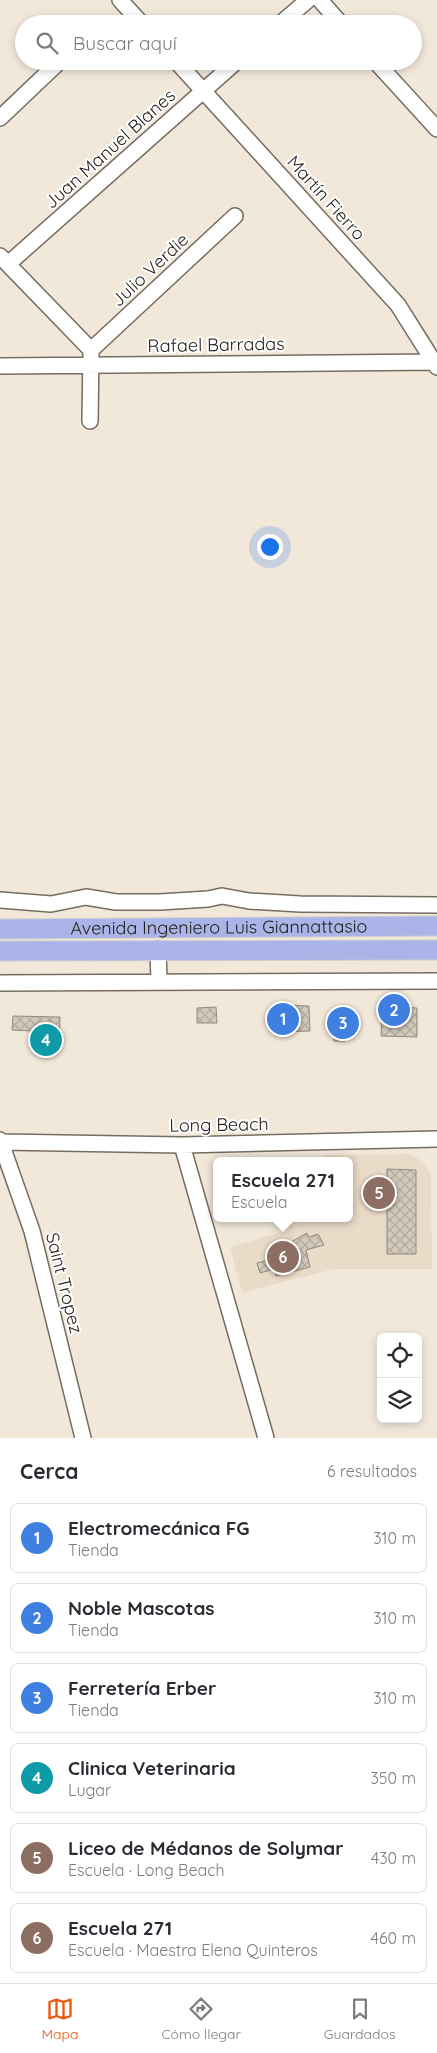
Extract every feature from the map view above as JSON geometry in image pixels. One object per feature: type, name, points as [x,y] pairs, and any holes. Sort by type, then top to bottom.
[{"type":"main road","name":"Avenida Ingeniero Luis Giannattasio","points":[[0,929],[437,926]]},
{"type":"main road","name":"Avenida Ingeniero Luis Giannattasio","points":[[0,951],[437,950]]},
{"type":"street","points":[[120,0],[134,15]]},
{"type":"street","points":[[290,15],[308,0]]},
{"type":"street","points":[[320,0],[333,15]]},
{"type":"street","points":[[0,118],[51,70]]},
{"type":"street","name":"Martín Fierro","points":[[184,70],[398,305],[435,364]]},
{"type":"street","name":"Juan Manuel Blanes","points":[[4,260],[227,70]]},
{"type":"street","points":[[384,70],[437,129]]},
{"type":"street","name":"Julio Verdie","points":[[91,358],[234,216]]},
{"type":"street","points":[[4,260],[91,358],[90,421]]},
{"type":"street","name":"Rafael Barradas","points":[[0,366],[91,358],[435,364]]},
{"type":"street","name":"Avenida Ingeniero Luis Giannattasio","points":[[0,900],[51,904],[86,897],[116,902],[160,902],[208,899],[222,896],[249,901],[300,904],[437,904]]},
{"type":"street","points":[[158,950],[159,982]]},
{"type":"street","points":[[0,983],[437,981]]},
{"type":"street","name":"Long Beach","points":[[0,1141],[182,1145],[437,1139]]},
{"type":"street","name":"Saint Tropez","points":[[0,1141],[32,1231],[83,1438]]},
{"type":"street","points":[[182,1145],[266,1438]]},
{"type":"shaded area","points":[[409,1154],[424,1164],[431,1175],[432,1269],[334,1269],[242,1293],[230,1247],[285,1231],[284,1225],[294,1222],[353,1222],[353,1157],[324,1157],[324,1155]]},
{"type":"building","points":[[279,1005],[309,1006],[310,1031],[279,1032]]},
{"type":"building","points":[[216,1007],[217,1023],[197,1023],[197,1008]]},
{"type":"building","points":[[382,1007],[417,1008],[417,1037],[381,1036]]},
{"type":"building","points":[[334,1015],[353,1015],[353,1032],[344,1032],[345,1041],[334,1041]]},
{"type":"building","points":[[13,1016],[60,1017],[59,1049],[33,1048],[33,1031],[12,1030]]},
{"type":"building","points":[[387,1169],[416,1170],[416,1254],[387,1254]]},
{"type":"building","points":[[307,1233],[309,1237],[318,1234],[324,1245],[306,1250],[310,1267],[276,1276],[274,1269],[260,1273],[257,1263],[272,1259],[269,1249],[291,1242]]},
{"type":"place","name":"Noble Mascotas","points":[[394,1010]]},
{"type":"place","name":"Electromecánica FG","points":[[283,1019]]},
{"type":"place","name":"Ferretería Erber","points":[[343,1023]]},
{"type":"place","name":"Clinica Veterinaria","points":[[46,1040]]},
{"type":"place","name":"Liceo de Médanos de Solymar","points":[[379,1193]]},
{"type":"place","name":"Escuela 271","points":[[283,1257]]}]
